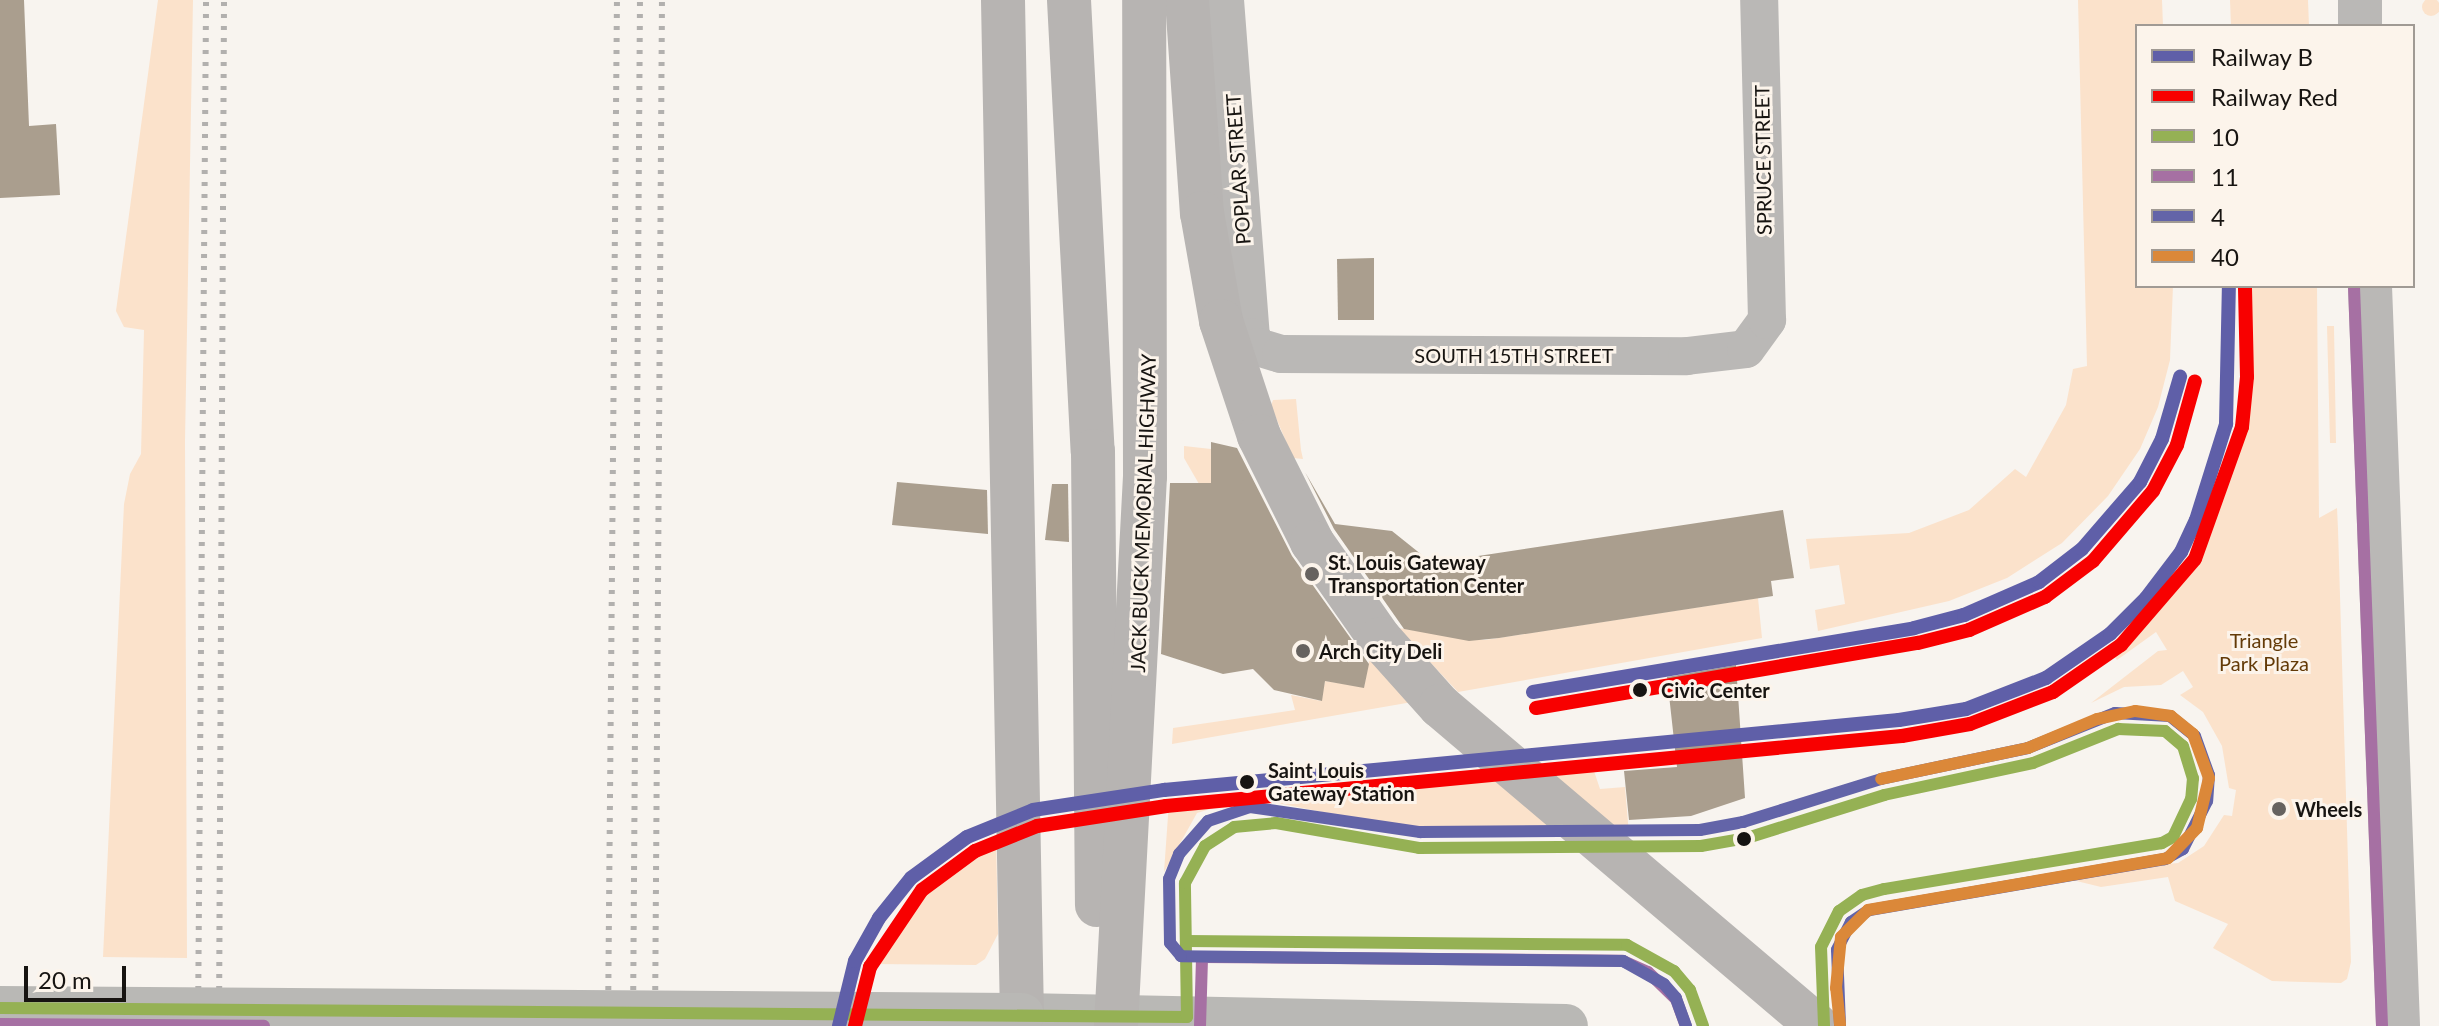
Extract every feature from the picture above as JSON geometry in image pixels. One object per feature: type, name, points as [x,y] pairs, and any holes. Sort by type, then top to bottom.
[{"type":"highway","points":[[1003,0],[1058,1019]]},
{"type":"highway","name":"JACK BUCK MEMORIAL HIGHWAY","points":[[1058,1019],[1098,839],[1093,451],[1069,0]]},
{"type":"highway","name":"JACK BUCK MEMORIAL HIGHWAY","points":[[1116,1026],[1144,491],[1144,0]]},
{"type":"highway","points":[[1187,0],[1202,213],[1221,321],[1259,436],[1312,542],[1380,639],[1440,706],[1817,1026]]},
{"type":"main road","points":[[0,1008],[1566,1026]]},
{"type":"street","name":"POPLAR STREET","points":[[1225,0],[1251,337]]},
{"type":"street","name":"SPRUCE STREET","points":[[1759,0],[1767,320]]},
{"type":"street","points":[[2360,0],[2360,24]]},
{"type":"street","points":[[2370,288],[2398,1026]]},
{"type":"street","name":"SOUTH 15TH STREET","points":[[1251,337],[1258,347],[1281,354],[1716,356],[1746,349],[1767,320]]},
{"type":"green space","points":[[2428,-1],[2434,-1],[2439,4],[2437,13],[2431,16],[2422,7]]},
{"type":"green space","points":[[158,0],[193,0],[185,441],[187,958],[103,957],[124,504],[130,474],[141,454],[144,330],[124,327],[116,311]]},
{"type":"green space","points":[[2078,0],[2162,0],[2163,24],[2135,24],[2135,288],[2173,288],[2170,360],[2158,407],[2140,449],[2108,496],[2062,543],[2007,578],[1949,601],[1818,631],[1815,610],[1845,604],[1839,565],[1810,569],[1806,539],[1909,533],[1969,510],[2015,469],[2026,477],[2066,405],[2073,369],[2087,366]]},
{"type":"green space","points":[[2230,0],[2308,0],[2309,24],[2231,24]]},
{"type":"green space","name":"Triangle Park Plaza","points":[[2241,288],[2317,288],[2319,518],[2337,508],[2338,529],[2351,962],[2347,979],[2341,983],[2272,981],[2213,948],[2228,924],[2175,901],[2168,877],[2101,887],[2052,875],[2178,863],[2204,846],[2224,815],[2232,816],[2236,790],[2229,788],[2222,746],[2203,712],[2180,695],[2193,687],[2183,671],[2161,685],[2124,687],[2091,703],[2158,651],[2167,650],[2156,632],[2117,660],[2112,653],[2162,605],[2200,551],[2224,498],[2241,441]]},
{"type":"green space","points":[[2327,326],[2334,326],[2336,443],[2330,443]]},
{"type":"green space","points":[[1296,399],[1303,459],[1293,458],[1271,406],[1273,400]]},
{"type":"green space","points":[[1184,446],[1211,449],[1216,489],[1199,484],[1184,458]]},
{"type":"green space","points":[[1758,598],[1762,638],[1458,692],[1398,628],[1485,640]]},
{"type":"green space","points":[[1371,651],[1418,701],[1172,744],[1173,728],[1295,710],[1291,695],[1321,701],[1325,681],[1364,687]]},
{"type":"green space","points":[[1592,765],[1600,789],[1625,787],[1629,834],[1422,832],[1258,799],[1236,801],[1197,813],[1164,872],[1169,802]]},
{"type":"green space","points":[[996,840],[998,934],[985,959],[976,965],[874,964],[896,922],[928,887]]},
{"type":"green space","points":[[1367,956],[1618,960],[1617,965],[1366,961]]},
{"type":"building","points":[[0,0],[24,0],[29,126],[56,124],[60,195],[0,198]]},
{"type":"building","points":[[1374,258],[1374,320],[1338,320],[1337,259]]},
{"type":"building","points":[[1211,442],[1237,448],[1292,556],[1369,664],[1364,688],[1325,681],[1322,701],[1274,690],[1253,669],[1223,674],[1161,654],[1170,483],[1211,483]]},
{"type":"building","points":[[1305,472],[1335,524],[1392,531],[1432,563],[1783,510],[1794,578],[1771,581],[1773,596],[1499,638],[1469,641],[1404,629],[1334,529]]},
{"type":"building","points":[[897,482],[987,490],[988,534],[892,525]]},
{"type":"building","points":[[1052,484],[1068,484],[1069,542],[1045,540]]},
{"type":"building","points":[[1736,665],[1745,798],[1691,816],[1629,820],[1624,771],[1677,767],[1667,677]]},
{"type":"railway","points":[[198,1026],[206,0]]},
{"type":"railway","points":[[219,1026],[224,0]]},
{"type":"railway","points":[[608,1026],[617,0]]},
{"type":"railway","points":[[633,1026],[640,0]]},
{"type":"railway","points":[[655,1026],[662,0]]},
{"type":"rail line","name":"B","points":[[839,1026],[855,961],[879,918],[911,878],[967,837],[1033,810],[1164,790],[1899,720],[1966,709],[2046,678],[2110,634],[2146,598],[2181,552],[2196,520],[2226,424],[2229,288]]},
{"type":"rail line","name":"Red","points":[[855,1026],[870,967],[922,890],[975,851],[1037,826],[1166,806],[1902,736],[1970,724],[2053,692],[2121,645],[2195,559],[2242,427],[2247,377],[2245,288]]},
{"type":"rail line","name":"B","points":[[1533,692],[1914,628],[1964,615],[2039,582],[2082,549],[2140,482],[2162,439],[2180,377]]},
{"type":"rail line","name":"Red","points":[[1536,708],[1918,643],[1969,630],[2045,597],[2093,561],[2153,491],[2177,445],[2195,381]]},
{"type":"transit line","name":"11","points":[[2354,288],[2382,1026]]},
{"type":"transit line","name":"40","points":[[1840,1024],[1836,988],[1841,937],[1868,910],[2168,858],[2197,828],[2209,778],[2193,734],[2171,716],[2135,711],[2097,719],[2028,748],[1881,779]]},
{"type":"transit line","name":"4","points":[[1686,1026],[1676,998],[1664,984],[1623,961],[1181,956],[1170,943],[1169,879],[1179,854],[1208,821],[1250,807],[1420,832],[1700,830],[1743,822],[1881,779],[2028,748],[2115,713],[2170,716],[2195,736],[2209,775],[2207,801],[2183,849],[2165,859],[1869,910],[1851,922],[1837,950],[1840,1025]]},
{"type":"transit line","name":"10","points":[[1187,1017],[1185,883],[1205,846],[1234,827],[1276,823],[1419,848],[1701,846],[1747,838],[1884,795],[2033,763],[2118,729],[2165,731],[2183,746],[2193,778],[2191,799],[2173,837],[2162,843],[1884,889],[1862,895],[1839,911],[1821,947],[1824,1026]]},
{"type":"transit line","name":"10","points":[[1186,941],[1627,945],[1674,971],[1690,990],[1703,1026]]},
{"type":"transit line","name":"11","points":[[1200,1026],[1202,957],[1623,961],[1648,972],[1676,999],[1686,1026]]},
{"type":"transit line","name":"10","points":[[0,1008],[1187,1017]]},
{"type":"transit line","name":"11","points":[[0,1024],[264,1026]]},
{"type":"place","name":"St. Louis Gateway Transportation Center","points":[[1312,574]]},
{"type":"place","name":"Arch City Deli","points":[[1303,651]]},
{"type":"place","name":"Civic Center","points":[[1640,690]]},
{"type":"place","name":"Saint Louis Gateway Station","points":[[1247,782]]},
{"type":"place","name":"Wheels","points":[[2279,809]]}]
